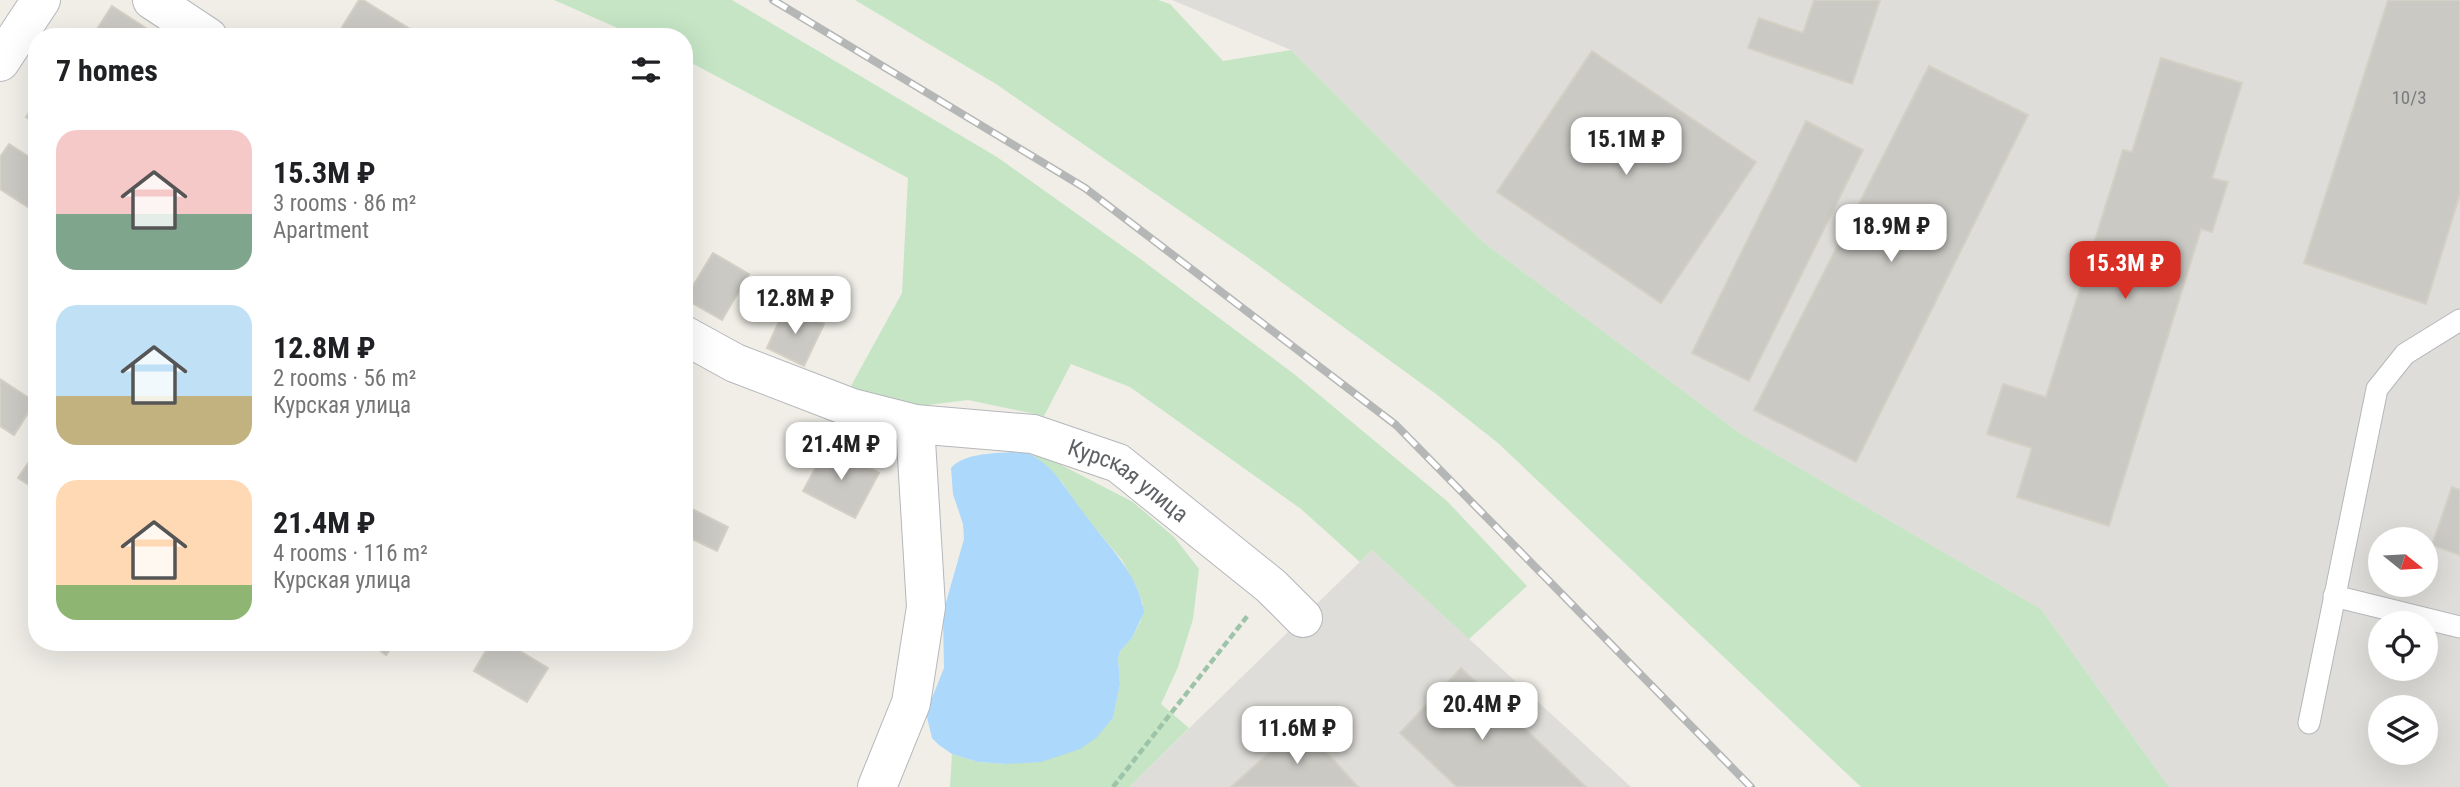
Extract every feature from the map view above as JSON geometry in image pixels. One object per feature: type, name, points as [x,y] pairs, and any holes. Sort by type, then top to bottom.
[{"type":"street","points":[[0,62],[41,0]]},
{"type":"street","points":[[152,0],[194,28]]},
{"type":"street","name":"Курская улица","points":[[693,340],[735,363],[852,408],[915,424],[1033,434],[1118,463],[1271,586],[1303,618]]},
{"type":"street","points":[[877,787],[911,703],[926,607],[915,424]]},
{"type":"lane","points":[[2309,723],[2377,389],[2405,354],[2460,320]]},
{"type":"lane","points":[[2334,596],[2460,627]]},
{"type":"path","points":[[1113,787],[1271,586]]},
{"type":"shaded area","points":[[1172,0],[2460,0],[2460,787],[2169,787],[2041,609],[1741,434],[1483,242],[1291,50]]},
{"type":"shaded area","points":[[1372,550],[1631,787],[1129,787]]},
{"type":"green space","points":[[554,0],[732,0],[997,157],[1139,258],[1294,374],[1447,501],[1527,586],[1469,639],[1372,550],[1360,562],[1301,509],[1130,387],[1071,364],[1044,416],[968,400],[919,406],[866,393],[851,386],[902,293],[908,178],[693,64],[693,28],[618,28]]},
{"type":"green space","points":[[855,0],[1158,0],[1170,4],[1223,61],[1291,50],[1483,242],[1741,434],[2041,609],[2169,787],[1861,787],[1498,443],[1436,394],[1247,257],[996,84]]},
{"type":"green space","points":[[1034,451],[1133,502],[1174,537],[1199,569],[1193,619],[1178,667],[1161,704],[1189,728],[1129,787],[950,787],[952,754],[978,762],[1006,764],[1095,738],[1113,718],[1120,684],[1120,651],[1132,638],[1141,620],[1143,604],[1122,560],[1085,516],[1062,482],[1032,454]]},
{"type":"water","points":[[1023,451],[1043,462],[1051,470],[1121,561],[1136,585],[1144,612],[1132,638],[1120,651],[1120,684],[1113,718],[1096,738],[1080,749],[1041,762],[978,762],[952,754],[939,745],[932,738],[926,713],[944,668],[943,613],[964,539],[963,524],[953,494],[951,468],[975,456]]},
{"type":"building","points":[[359,0],[363,0],[408,28],[342,28]]},
{"type":"building","points":[[1814,0],[1880,0],[1852,84],[1748,48],[1759,18],[1803,33]]},
{"type":"building","points":[[2388,0],[2460,0],[2460,194],[2426,304],[2304,263]]},
{"type":"building","points":[[112,6],[146,28],[98,28]]},
{"type":"building","points":[[1592,51],[1756,162],[1661,303],[1497,192]]},
{"type":"building","points":[[2161,58],[2242,83],[2212,178],[2228,182],[2212,232],[2201,229],[2109,526],[2017,497],[2032,448],[1987,434],[2003,384],[2046,397],[2123,150],[2132,152]]},
{"type":"building","points":[[1929,66],[2028,115],[1856,462],[1754,410]]},
{"type":"building","points":[[1806,121],[1863,150],[1749,381],[1692,353]]},
{"type":"building","points":[[9,144],[28,156],[28,207],[0,189],[0,157]]},
{"type":"building","points":[[713,253],[749,274],[722,320],[693,304],[693,286]]},
{"type":"building","points":[[786,306],[824,324],[804,366],[767,348]]},
{"type":"building","points":[[0,379],[28,397],[28,413],[14,435],[0,426]]},
{"type":"building","points":[[828,445],[879,473],[855,518],[803,491]]},
{"type":"building","points":[[28,463],[28,484],[18,478]]},
{"type":"building","points":[[2452,487],[2460,490],[2460,555],[2438,547],[2438,528]]},
{"type":"building","points":[[693,510],[728,527],[717,551],[693,539]]},
{"type":"building","points":[[486,651],[520,651],[548,668],[527,702],[474,671]]},
{"type":"building","points":[[1461,668],[1586,787],[1457,787],[1400,733]]},
{"type":"building","points":[[1301,724],[1358,787],[1231,787]]},
{"type":"railway","points":[[773,0],[1085,188],[1396,425],[1751,787]]}]
